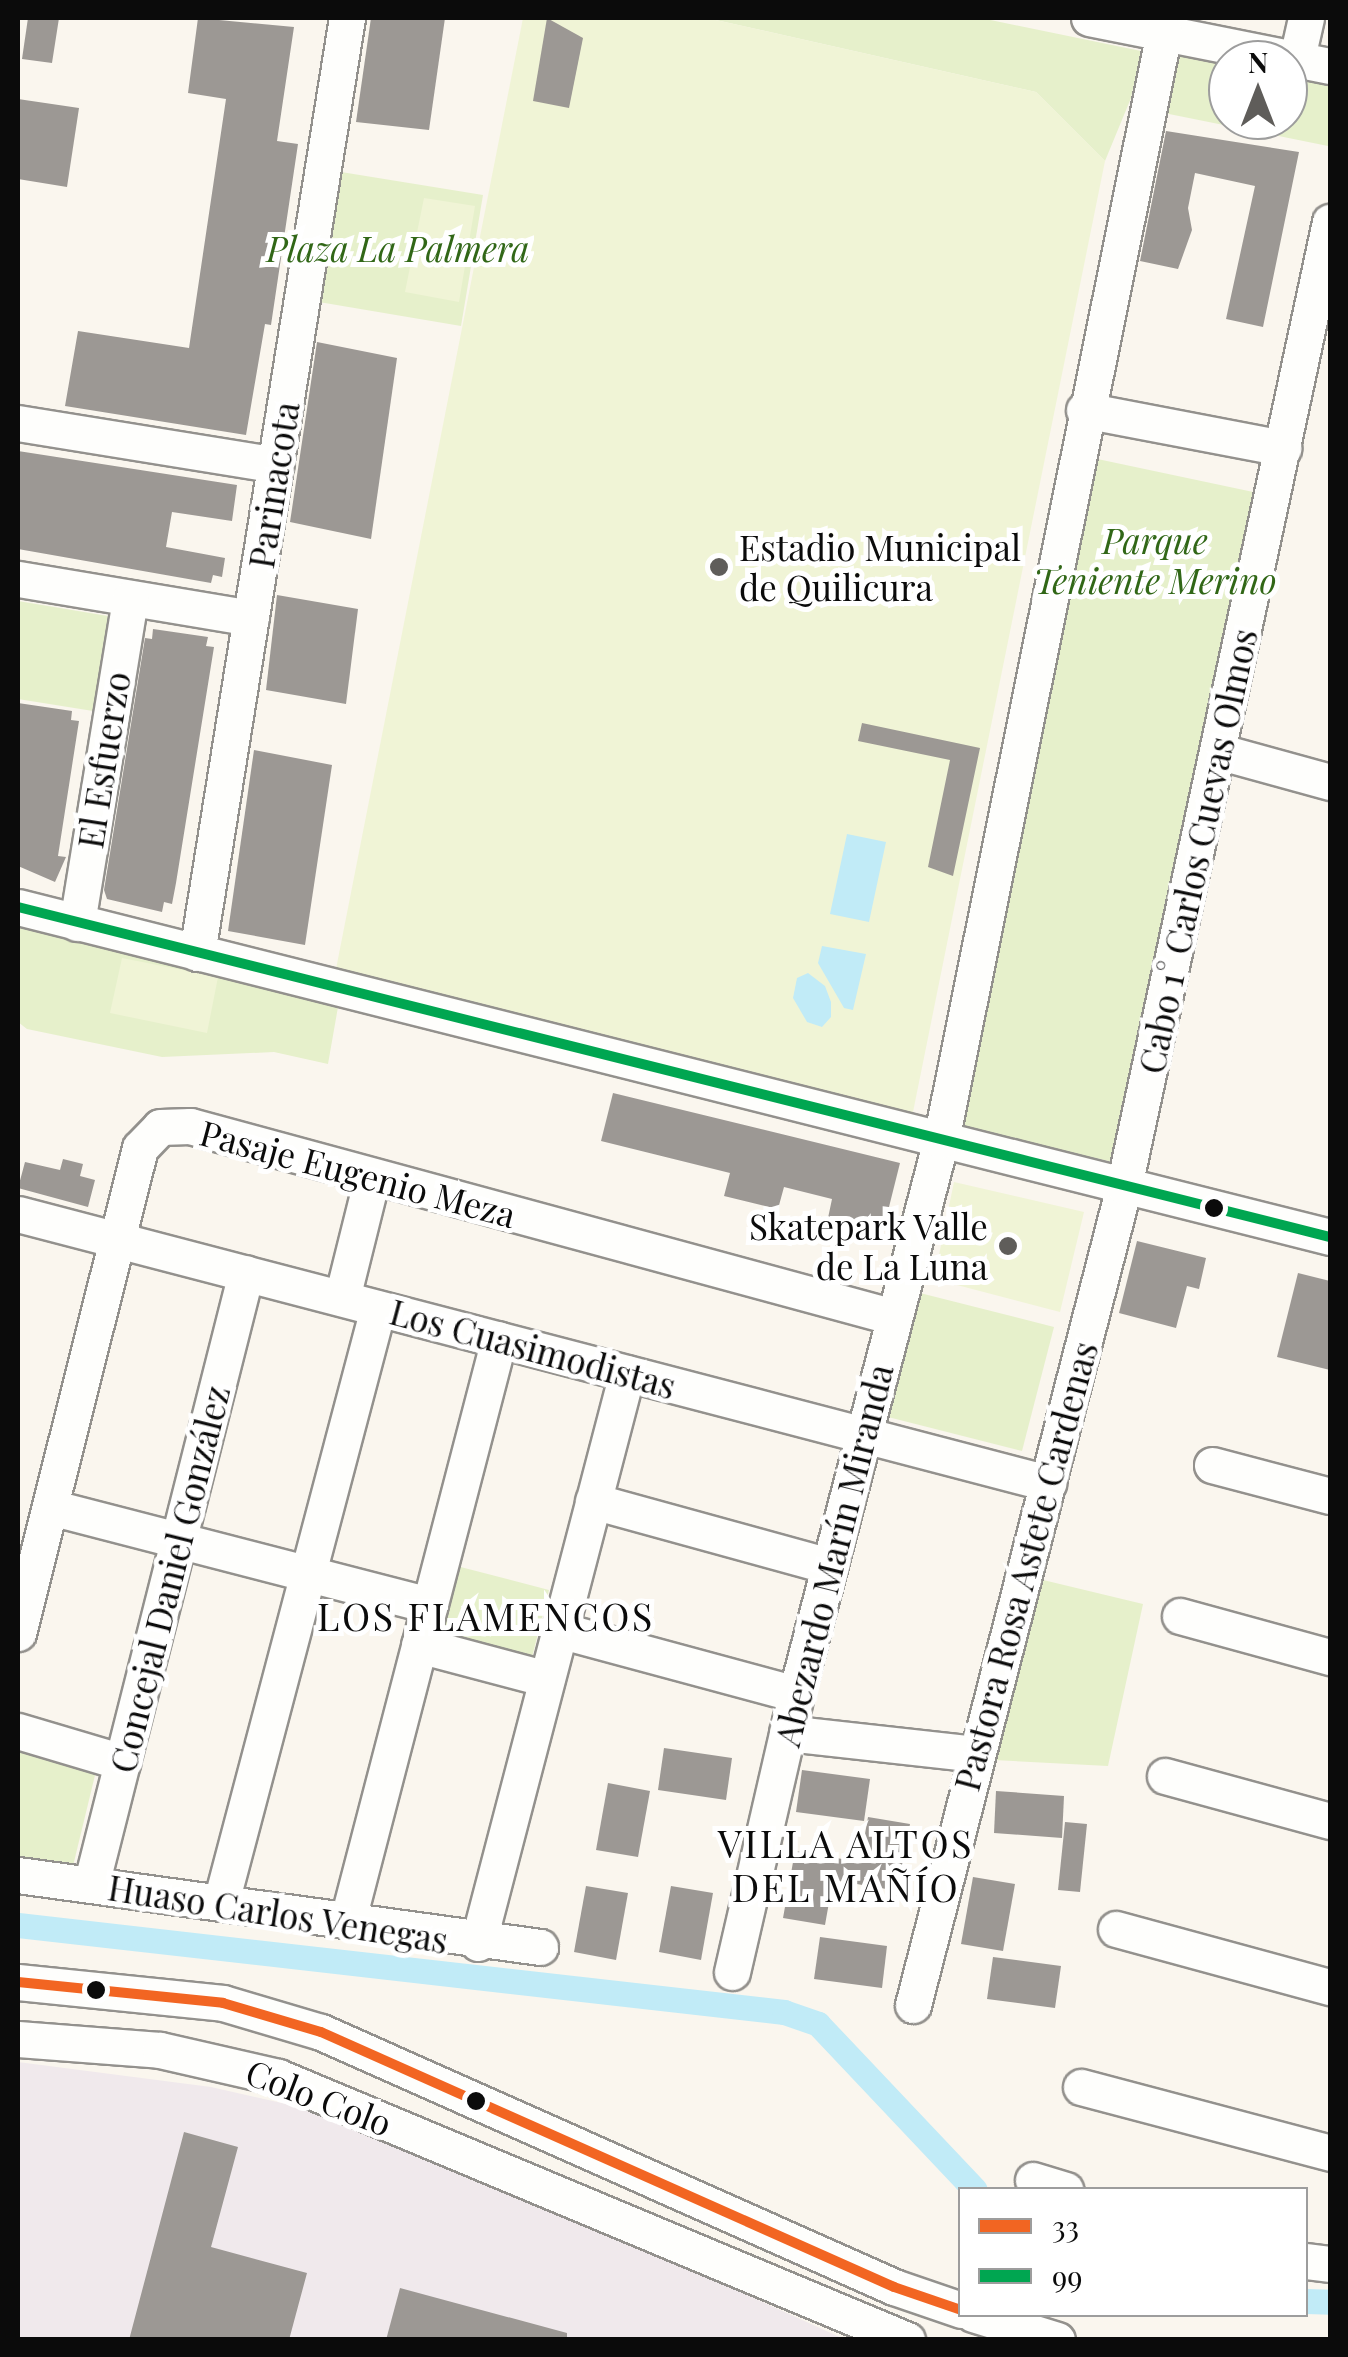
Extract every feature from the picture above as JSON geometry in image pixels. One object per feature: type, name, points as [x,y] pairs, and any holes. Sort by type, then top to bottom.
[{"type":"street","name":"Parinacota","points":[[197,953],[347,18]]},
{"type":"street","points":[[1089,18],[1314,62],[1306,18]]},
{"type":"street","name":"Abezardo Marín Miranda","points":[[732,1972],[786,1733],[941,1140],[1084,410],[1164,32]]},
{"type":"street","name":"Cabo 1° Carlos Cuevas Olmos","points":[[1124,1186],[1221,752],[1330,222]]},
{"type":"street","points":[[1084,410],[1283,448]]},
{"type":"street","points":[[18,423],[276,465]]},
{"type":"street","points":[[18,579],[251,618]]},
{"type":"street","name":"El Esfuerzo","points":[[77,922],[130,598]]},
{"type":"street","points":[[1221,752],[1330,782]]},
{"type":"street","points":[[18,907],[1330,1237]]},
{"type":"street","name":"Pasaje Eugenio Meza","points":[[18,1633],[27,1556],[50,1506],[140,1148],[160,1127],[190,1126],[894,1316]]},
{"type":"street","points":[[342,1298],[372,1178]]},
{"type":"street","name":"Pastora Rosa Astete Cardenas","points":[[912,2005],[1124,1186]]},
{"type":"street","name":"Los Cuasimodistas","points":[[18,1214],[1048,1482]]},
{"type":"street","name":"Concejal Daniel González","points":[[91,1884],[246,1274]]},
{"type":"street","points":[[221,1902],[378,1308]]},
{"type":"street","points":[[348,1919],[499,1339]]},
{"type":"street","points":[[478,1943],[627,1373]]},
{"type":"street","points":[[1212,1465],[1330,1496]]},
{"type":"street","points":[[593,1501],[829,1566]]},
{"type":"street","points":[[50,1506],[430,1605]]},
{"type":"street","points":[[1180,1616],[1330,1656]]},
{"type":"street","points":[[560,1630],[796,1694]]},
{"type":"street","points":[[420,1646],[547,1680]]},
{"type":"street","points":[[18,1731],[122,1762]]},
{"type":"street","points":[[786,1733],[976,1754]]},
{"type":"street","points":[[1166,1776],[1330,1821]]},
{"type":"street","name":"Huaso Carlos Venegas","points":[[18,1876],[348,1919],[478,1943],[540,1947]]},
{"type":"street","points":[[1116,1929],[1330,1987]]},
{"type":"street","name":"Colo Colo","points":[[18,1982],[176,1996],[276,2018],[958,2309]]},
{"type":"street","name":"Colo Colo","points":[[18,2039],[160,2050],[278,2076],[907,2340]]},
{"type":"street","points":[[1081,2086],[1330,2152]]},
{"type":"street","points":[[606,2214],[627,2168]]},
{"type":"street","points":[[647,2232],[667,2186]]},
{"type":"street","points":[[983,2317],[1057,2340]]},
{"type":"shaded area","points":[[18,2062],[211,2087],[366,2122],[844,2339],[18,2339]]},
{"type":"green space","name":"Estadio Municipal de Quilicura","points":[[523,18],[707,18],[1036,92],[1105,161],[912,1117],[335,974]]},
{"type":"green space","points":[[707,18],[981,18],[1141,51],[1131,98],[1105,161],[1036,92]]},
{"type":"green space","points":[[1175,54],[1208,61],[1208,122],[1164,113]]},
{"type":"green space","points":[[1308,81],[1330,85],[1328,146],[1298,140],[1308,140]]},
{"type":"green space","name":"Plaza La Palmera","points":[[335,171],[483,195],[461,326],[313,301]]},
{"type":"green space","points":[[424,198],[475,206],[459,302],[405,292]]},
{"type":"green space","name":"Parque Teniente Merino","points":[[1088,457],[1258,493],[1113,1162],[951,1126]]},
{"type":"green space","points":[[18,601],[108,616],[93,711],[18,699]]},
{"type":"green space","points":[[18,923],[338,1007],[328,1064],[274,1052],[162,1057],[27,1029],[18,1022]]},
{"type":"green space","points":[[122,958],[218,977],[207,1033],[110,1013]]},
{"type":"green space","name":"Skatepark Valle de La Luna","points":[[954,1182],[1084,1212],[1060,1312],[934,1279]]},
{"type":"green space","points":[[916,1292],[1054,1327],[1022,1451],[884,1416]]},
{"type":"green space","points":[[449,1564],[549,1590],[531,1661],[431,1636]]},
{"type":"green space","points":[[1039,1579],[1143,1604],[1108,1766],[994,1760]]},
{"type":"green space","points":[[18,1752],[97,1767],[73,1866],[18,1858]]},
{"type":"water","points":[[847,834],[886,842],[869,922],[830,914]]},
{"type":"water","points":[[822,946],[866,954],[853,1010],[844,1008],[818,963]]},
{"type":"water","points":[[808,973],[825,986],[831,1002],[831,1017],[822,1027],[807,1022],[793,998],[797,978]]},
{"type":"building","points":[[28,18],[59,18],[52,63],[22,59]]},
{"type":"building","points":[[198,18],[294,27],[277,141],[298,144],[271,325],[265,324],[246,435],[65,406],[78,331],[189,348],[226,99],[188,93]]},
{"type":"building","points":[[371,18],[445,18],[429,130],[356,122]]},
{"type":"building","points":[[547,18],[583,38],[569,108],[533,101]]},
{"type":"building","points":[[18,99],[79,108],[67,187],[18,179]]},
{"type":"building","points":[[1166,131],[1299,152],[1263,327],[1226,319],[1255,186],[1195,173],[1188,208],[1192,230],[1178,269],[1140,261]]},
{"type":"building","points":[[317,342],[397,358],[371,539],[290,522]]},
{"type":"building","points":[[18,451],[237,485],[232,521],[172,512],[166,547],[225,558],[222,577],[213,575],[211,583],[18,549]]},
{"type":"building","points":[[277,595],[358,609],[346,704],[266,690]]},
{"type":"building","points":[[153,629],[208,637],[206,646],[214,647],[172,904],[164,902],[162,912],[107,899],[104,890],[145,638],[152,639]]},
{"type":"building","points":[[18,703],[72,711],[71,720],[79,721],[58,856],[66,857],[55,882],[18,866]]},
{"type":"building","points":[[862,723],[980,748],[953,876],[928,867],[950,760],[858,741]]},
{"type":"building","points":[[254,750],[332,765],[305,945],[228,931]]},
{"type":"building","points":[[613,1093],[900,1163],[883,1231],[828,1218],[832,1199],[784,1187],[778,1209],[724,1196],[730,1173],[601,1141]]},
{"type":"building","points":[[63,1159],[83,1164],[80,1176],[95,1180],[88,1207],[18,1188],[25,1162],[60,1170]]},
{"type":"building","points":[[1137,1241],[1206,1258],[1199,1289],[1187,1286],[1176,1328],[1119,1313]]},
{"type":"building","points":[[1298,1273],[1330,1281],[1330,1370],[1277,1357]]},
{"type":"building","points":[[664,1748],[732,1758],[726,1800],[658,1790]]},
{"type":"building","points":[[802,1770],[870,1779],[864,1821],[796,1812]]},
{"type":"building","points":[[608,1783],[650,1791],[638,1857],[596,1850]]},
{"type":"building","points":[[996,1791],[1064,1796],[1062,1838],[994,1833]]},
{"type":"building","points":[[868,1817],[910,1824],[898,1891],[833,1880],[825,1925],[783,1918],[795,1851],[860,1862]]},
{"type":"building","points":[[1065,1822],[1087,1824],[1080,1892],[1058,1890]]},
{"type":"building","points":[[973,1877],[1015,1884],[1003,1951],[961,1944]]},
{"type":"building","points":[[586,1886],[628,1893],[616,1960],[574,1952]]},
{"type":"building","points":[[671,1886],[713,1893],[701,1960],[659,1952]]},
{"type":"building","points":[[820,1937],[887,1946],[882,1988],[814,1979]]},
{"type":"building","points":[[993,1957],[1061,1966],[1055,2008],[987,1999]]},
{"type":"building","points":[[184,2132],[238,2147],[211,2247],[307,2273],[289,2340],[129,2340]]},
{"type":"building","points":[[400,2288],[567,2333],[567,2340],[386,2340]]},
{"type":"waterway","points":[[18,1925],[784,2012],[818,2024],[972,2187]]},
{"type":"waterway","points":[[1308,2301],[1330,2302]]},
{"type":"transit line","name":"99","points":[[18,907],[1330,1237]]},
{"type":"transit line","name":"33","points":[[18,1982],[223,2003],[321,2032],[894,2287],[958,2309]]},
{"type":"place","name":"Estadio Municipal de Quilicura","points":[[719,567]]},
{"type":"place","name":"Skatepark Valle de La Luna","points":[[1008,1246]]},
{"type":"district","name":"LOS FLAMENCOS","points":[[486,1616]]},
{"type":"district","name":"VILLA ALTOS DEL MAÑÍO","points":[[846,1865]]}]
